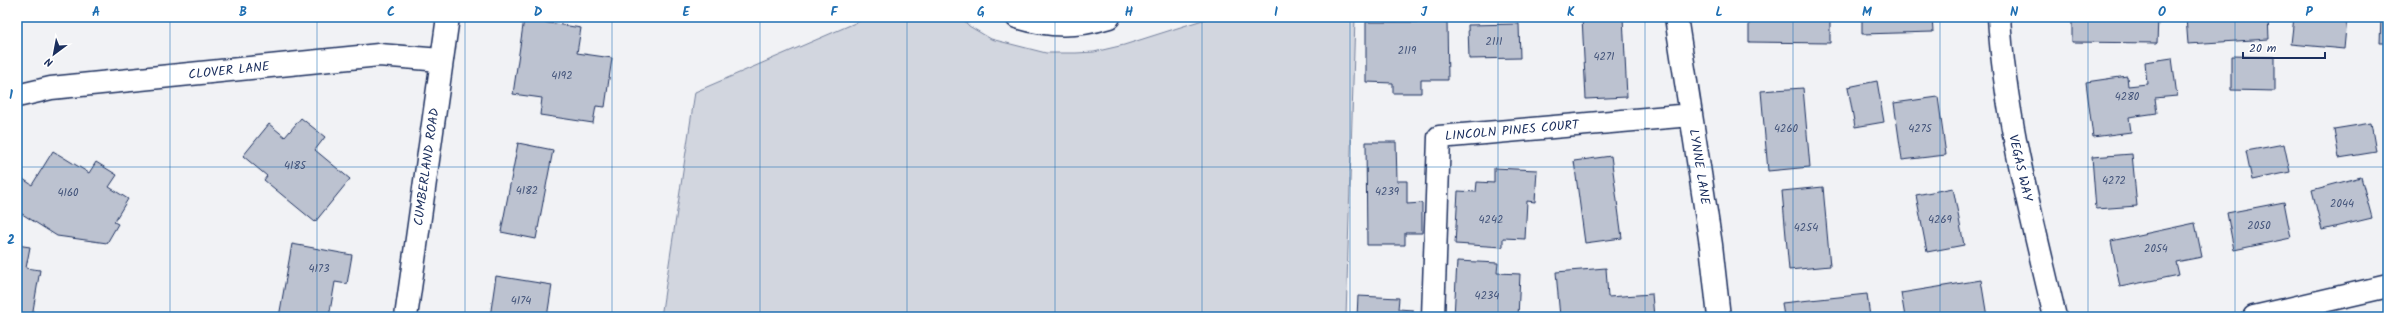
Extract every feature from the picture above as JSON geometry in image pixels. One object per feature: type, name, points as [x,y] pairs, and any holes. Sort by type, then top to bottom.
[{"type":"street","name":"CUMBERLAND ROAD","points":[[406,317],[448,17]]},
{"type":"street","points":[[1017,17],[1049,25],[1065,26],[1083,24],[1109,17]]},
{"type":"street","name":"LYNNE LANE","points":[[1676,17],[1719,317]]},
{"type":"street","name":"VEGAS WAY","points":[[1999,17],[2002,62],[2010,124],[2055,317]]},
{"type":"street","name":"CLOVER LANE","points":[[17,96],[52,88],[379,55],[441,60]]},
{"type":"street","name":"LINCOLN PINES COURT","points":[[1432,317],[1439,137],[1691,116]]},
{"type":"street","points":[[2254,317],[2388,286]]},
{"type":"shaded area","points":[[869,17],[961,17],[969,26],[991,39],[1046,53],[1076,53],[1094,52],[1124,45],[1212,17],[1355,17],[1346,317],[661,317],[695,92]]},
{"type":"building","points":[[1582,17],[1623,17],[1627,97],[1586,99]]},
{"type":"building","points":[[1749,17],[1830,17],[1830,43],[1749,42]]},
{"type":"building","points":[[1862,17],[1932,17],[1933,32],[1862,34]]},
{"type":"building","points":[[2072,17],[2158,17],[2157,43],[2072,42]]},
{"type":"building","points":[[2186,17],[2268,17],[2269,39],[2188,44]]},
{"type":"building","points":[[2294,17],[2347,17],[2344,49],[2291,44]]},
{"type":"building","points":[[2381,17],[2388,17],[2388,43],[2380,43]]},
{"type":"building","points":[[524,19],[581,28],[577,53],[612,58],[605,107],[596,106],[593,123],[540,115],[542,98],[513,94]]},
{"type":"building","points":[[1366,22],[1447,22],[1448,80],[1421,80],[1421,93],[1393,93],[1393,83],[1366,82]]},
{"type":"building","points":[[1519,24],[1520,58],[1469,59],[1468,25]]},
{"type":"building","points":[[2231,56],[2275,57],[2275,91],[2231,90]]},
{"type":"building","points":[[2172,58],[2177,96],[2155,98],[2157,113],[2129,117],[2131,132],[2093,137],[2086,82],[2127,76],[2128,86],[2147,84],[2145,62]]},
{"type":"building","points":[[1877,81],[1884,122],[1855,127],[1848,87]]},
{"type":"building","points":[[1803,88],[1810,167],[1768,171],[1761,91]]},
{"type":"building","points":[[1938,97],[1946,155],[1902,160],[1894,103]]},
{"type":"building","points":[[301,118],[325,137],[315,150],[350,179],[315,222],[264,180],[267,176],[243,156],[269,124],[285,137]]},
{"type":"building","points":[[2371,123],[2376,152],[2339,158],[2334,129]]},
{"type":"building","points":[[1366,142],[1396,142],[1397,181],[1407,181],[1407,204],[1422,203],[1422,233],[1405,233],[1405,245],[1367,245]]},
{"type":"building","points":[[518,143],[553,150],[536,239],[501,232]]},
{"type":"building","points":[[2284,144],[2290,172],[2252,180],[2246,151]]},
{"type":"building","points":[[53,151],[89,173],[96,162],[117,175],[109,187],[128,199],[114,222],[118,224],[107,243],[57,236],[19,212],[17,215],[17,175],[32,185]]},
{"type":"building","points":[[2132,154],[2137,206],[2096,209],[2092,157]]},
{"type":"building","points":[[1611,156],[1622,238],[1585,243],[1574,161]]},
{"type":"building","points":[[1494,168],[1537,170],[1535,202],[1527,201],[1525,239],[1503,238],[1503,247],[1455,244],[1458,191],[1476,192],[1477,182],[1494,183]]},
{"type":"building","points":[[2361,177],[2372,218],[2322,230],[2312,190]]},
{"type":"building","points":[[1823,187],[1830,266],[1789,270],[1782,191]]},
{"type":"building","points":[[1953,188],[1964,245],[1927,252],[1916,195]]},
{"type":"building","points":[[2284,202],[2291,238],[2234,250],[2227,213]]},
{"type":"building","points":[[2195,223],[2202,257],[2176,262],[2179,275],[2120,287],[2111,241]]},
{"type":"building","points":[[292,244],[352,255],[347,284],[335,282],[329,317],[279,317]]},
{"type":"building","points":[[17,245],[30,247],[26,268],[40,270],[32,316],[21,313],[21,317],[17,317]]},
{"type":"building","points":[[1457,261],[1498,263],[1497,273],[1520,274],[1518,317],[1454,317]]},
{"type":"building","points":[[1606,268],[1608,297],[1652,294],[1654,317],[1560,317],[1556,272]]},
{"type":"building","points":[[496,276],[552,285],[547,317],[490,317]]},
{"type":"building","points":[[1981,280],[1987,317],[1905,317],[1901,293]]},
{"type":"building","points":[[1867,294],[1870,317],[1784,317],[1782,303]]},
{"type":"building","points":[[1358,296],[1399,298],[1398,309],[1413,310],[1413,317],[1357,317]]}]
